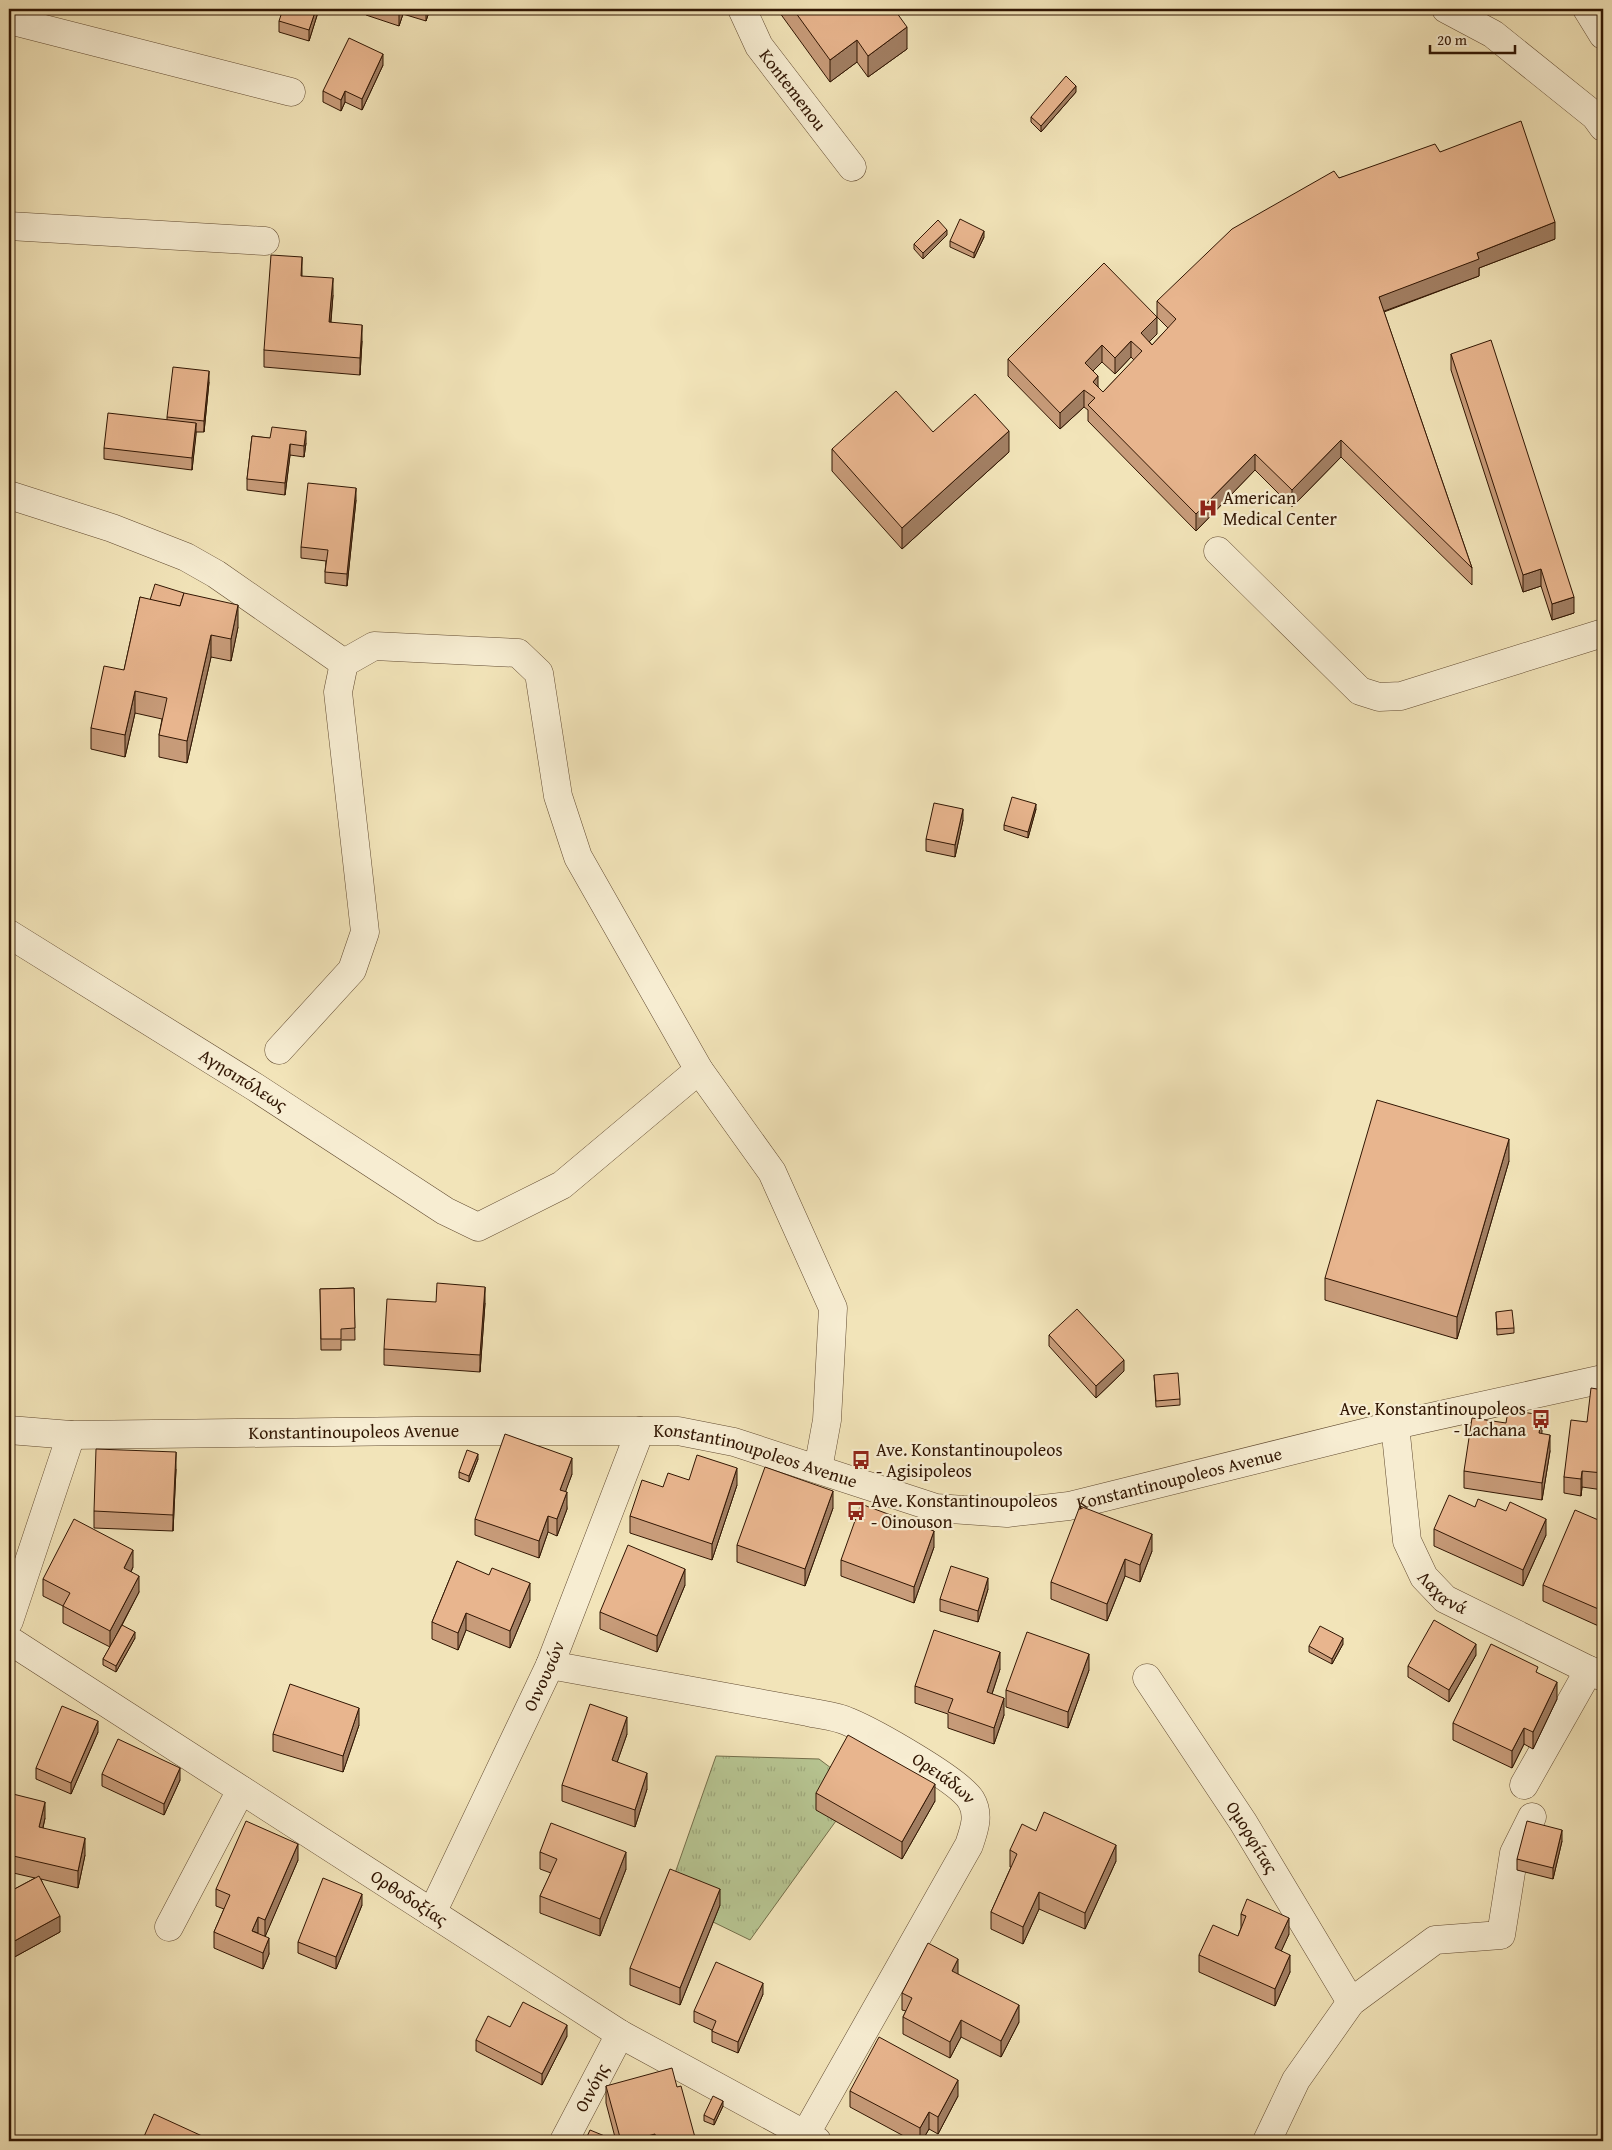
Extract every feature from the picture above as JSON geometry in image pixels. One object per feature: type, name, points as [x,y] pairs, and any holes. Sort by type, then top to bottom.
[{"type":"street","name":"Kontemenou","points":[[742,9],[759,46],[852,167]]},
{"type":"street","points":[[1446,9],[1493,34],[1601,117]]},
{"type":"street","points":[[9,20],[290,92]]},
{"type":"street","points":[[9,226],[265,241]]},
{"type":"street","points":[[9,494],[112,528],[186,557],[216,574],[344,663]]},
{"type":"street","points":[[1218,551],[1360,691],[1379,696],[1401,696],[1603,633]]},
{"type":"street","points":[[280,1050],[352,970],[365,932],[338,692],[344,663],[374,646],[518,653],[539,673],[558,796],[578,857],[699,1070],[772,1172],[833,1308],[827,1420],[818,1469]]},
{"type":"street","name":"Αγησιπόλεως","points":[[9,934],[255,1087],[444,1211],[478,1227],[562,1185],[699,1070]]},
{"type":"street","name":"Konstantinoupoleos Avenue","points":[[9,1430],[71,1435],[426,1431],[678,1431],[734,1442],[936,1508],[1006,1513],[1069,1506],[1395,1425],[1603,1379]]},
{"type":"street","name":"Λαχανά","points":[[1395,1425],[1407,1541],[1424,1577],[1445,1598],[1596,1673]]},
{"type":"street","name":"Οινουσών","points":[[432,1913],[550,1665],[640,1431]]},
{"type":"street","points":[[9,1620],[71,1435]]},
{"type":"street","name":"Ορθοδοξίας","points":[[9,1640],[620,2034],[811,2138]]},
{"type":"street","name":"Ορειάδων","points":[[550,1665],[848,1721],[891,1743],[958,1786],[971,1800],[975,1812],[975,1825],[969,1845],[811,2138]]},
{"type":"street","points":[[1524,1785],[1596,1673]]},
{"type":"street","name":"Ομορφίτας","points":[[1147,1678],[1243,1822],[1351,2002]]},
{"type":"street","points":[[170,1927],[241,1790]]},
{"type":"street","points":[[1267,2141],[1296,2080],[1351,2002],[1436,1940],[1502,1935],[1514,1853],[1532,1817]]},
{"type":"street","name":"Οινόης","points":[[564,2141],[620,2034]]},
{"type":"green space","points":[[716,1756],[819,1759],[859,1789],[750,1940],[666,1899]]},
{"type":"building","points":[[283,9],[316,9],[309,30],[279,21]]},
{"type":"building","points":[[793,9],[894,9],[907,27],[868,56],[857,40],[830,60]]},
{"type":"building","points":[[349,38],[383,54],[362,99],[345,91],[341,100],[323,91]]},
{"type":"building","points":[[1066,76],[1076,86],[1041,126],[1031,117]]},
{"type":"building","points":[[1521,121],[1555,222],[1477,253],[1479,259],[1379,297],[1472,568],[1341,440],[1292,490],[1255,454],[1196,514],[1088,405],[1095,398],[1084,390],[1060,413],[1008,359],[1104,263],[1157,317],[1141,333],[1152,345],[1176,319],[1157,301],[1232,229],[1334,171],[1339,178],[1435,144],[1440,152]],"holes":[[[1131,341],[1142,351],[1103,392],[1093,382],[1098,376],[1085,363],[1102,345],[1115,358]]]},
{"type":"building","points":[[960,219],[984,231],[974,253],[950,241]]},
{"type":"building","points":[[938,220],[947,230],[923,253],[914,244]]},
{"type":"building","points":[[271,255],[302,257],[301,276],[333,278],[329,322],[362,325],[360,358],[264,350]]},
{"type":"building","points":[[1491,340],[1574,597],[1552,604],[1541,569],[1523,575],[1451,354]]},
{"type":"building","points":[[173,367],[209,371],[204,421],[167,417]]},
{"type":"building","points":[[896,391],[933,432],[975,394],[1009,431],[902,528],[832,449]]},
{"type":"building","points":[[108,413],[196,423],[192,458],[104,448]]},
{"type":"building","points":[[272,427],[306,431],[304,446],[290,444],[285,483],[247,479],[252,436],[270,438]]},
{"type":"building","points":[[308,483],[356,488],[347,574],[325,572],[328,550],[301,547]]},
{"type":"building","points":[[155,584],[184,593],[180,606],[150,600]]},
{"type":"building","points":[[184,593],[238,605],[231,639],[211,635],[187,741],[159,735],[167,698],[135,691],[125,735],[91,728],[104,666],[124,670],[140,597],[180,606]]},
{"type":"building","points":[[1012,797],[1036,804],[1028,832],[1004,825]]},
{"type":"building","points":[[934,803],[963,809],[955,845],[926,839]]},
{"type":"building","points":[[1377,1100],[1509,1139],[1457,1317],[1325,1278]]},
{"type":"building","points":[[437,1283],[485,1287],[480,1355],[384,1349],[387,1299],[436,1302]]},
{"type":"building","points":[[354,1288],[355,1328],[341,1329],[341,1339],[321,1339],[320,1289]]},
{"type":"building","points":[[1077,1309],[1124,1360],[1096,1386],[1049,1335]]},
{"type":"building","points":[[1512,1310],[1514,1328],[1497,1329],[1496,1312]]},
{"type":"building","points":[[1178,1373],[1180,1399],[1156,1401],[1154,1375]]},
{"type":"building","points":[[1591,1388],[1603,1390],[1603,1473],[1582,1471],[1581,1479],[1564,1477],[1571,1420],[1587,1422]]},
{"type":"building","points":[[1508,1410],[1542,1415],[1539,1433],[1550,1435],[1542,1483],[1464,1471],[1472,1418],[1506,1423]]},
{"type":"building","points":[[505,1434],[572,1458],[560,1490],[567,1492],[557,1519],[548,1516],[539,1541],[475,1519]]},
{"type":"building","points":[[96,1449],[176,1452],[173,1515],[94,1511]]},
{"type":"building","points":[[467,1450],[478,1454],[469,1476],[459,1472]]},
{"type":"building","points":[[697,1455],[737,1468],[712,1544],[630,1516],[642,1480],[663,1487],[668,1473],[689,1480]]},
{"type":"building","points":[[765,1467],[833,1491],[805,1569],[737,1545]]},
{"type":"building","points":[[1449,1495],[1475,1507],[1478,1499],[1506,1511],[1510,1502],[1546,1519],[1523,1570],[1434,1529]]},
{"type":"building","points":[[861,1504],[934,1531],[914,1587],[841,1560]]},
{"type":"building","points":[[1080,1506],[1152,1534],[1140,1565],[1125,1559],[1107,1604],[1051,1582]]},
{"type":"building","points":[[1575,1510],[1603,1522],[1603,1611],[1543,1585]]},
{"type":"building","points":[[74,1519],[133,1550],[124,1568],[139,1576],[110,1631],[63,1606],[70,1593],[43,1579]]},
{"type":"building","points":[[628,1545],[685,1569],[657,1636],[600,1612]]},
{"type":"building","points":[[457,1561],[489,1575],[492,1568],[530,1583],[510,1631],[466,1613],[458,1633],[432,1622]]},
{"type":"building","points":[[951,1566],[988,1578],[978,1611],[940,1599]]},
{"type":"building","points":[[1434,1620],[1476,1644],[1449,1690],[1408,1666]]},
{"type":"building","points":[[122,1625],[135,1632],[116,1666],[103,1659]]},
{"type":"building","points":[[1320,1626],[1343,1638],[1332,1659],[1309,1646]]},
{"type":"building","points":[[934,1630],[1000,1652],[987,1692],[1004,1698],[994,1728],[948,1712],[953,1699],[915,1686]]},
{"type":"building","points":[[1027,1632],[1089,1654],[1068,1712],[1006,1690]]},
{"type":"building","points":[[1491,1644],[1538,1667],[1536,1672],[1557,1682],[1533,1732],[1524,1728],[1512,1751],[1453,1723]]},
{"type":"building","points":[[290,1684],[359,1708],[343,1756],[273,1734]]},
{"type":"building","points":[[590,1704],[627,1717],[612,1760],[647,1773],[635,1810],[562,1785]]},
{"type":"building","points":[[62,1706],[98,1721],[71,1783],[36,1768]]},
{"type":"building","points":[[848,1735],[935,1784],[902,1842],[816,1793]]},
{"type":"building","points":[[118,1739],[180,1768],[164,1804],[102,1774]]},
{"type":"building","points":[[9,1793],[45,1802],[39,1827],[85,1838],[78,1871],[9,1855]]},
{"type":"building","points":[[1044,1812],[1116,1845],[1085,1913],[1039,1892],[1023,1927],[991,1912],[1017,1854],[1010,1850],[1022,1824],[1036,1831]]},
{"type":"building","points":[[246,1821],[298,1844],[265,1920],[258,1917],[252,1931],[269,1938],[263,1953],[214,1932],[230,1895],[216,1889]]},
{"type":"building","points":[[1527,1821],[1562,1830],[1553,1868],[1517,1859]]},
{"type":"building","points":[[551,1823],[626,1852],[600,1919],[540,1896],[557,1859],[540,1852]]},
{"type":"building","points":[[670,1869],[720,1889],[680,1988],[630,1968]]},
{"type":"building","points":[[39,1876],[60,1916],[9,1944],[9,1892]]},
{"type":"building","points":[[323,1878],[362,1894],[336,1957],[298,1942]]},
{"type":"building","points":[[1247,1899],[1289,1918],[1275,1948],[1290,1955],[1275,1989],[1199,1955],[1213,1925],[1238,1936],[1246,1916],[1241,1914]]},
{"type":"building","points":[[928,1943],[958,1959],[952,1971],[1019,2005],[1001,2041],[961,2020],[950,2042],[903,2017],[912,1998],[902,1993]]},
{"type":"building","points":[[716,1962],[763,1983],[738,2042],[712,2031],[716,2021],[694,2011]]},
{"type":"building","points":[[523,2002],[567,2025],[542,2074],[476,2040],[488,2016],[510,2027]]},
{"type":"building","points":[[879,2037],[958,2080],[938,2117],[929,2112],[920,2128],[850,2091]]},
{"type":"building","points":[[672,2068],[677,2087],[681,2086],[696,2141],[657,2141],[655,2134],[629,2141],[621,2141],[606,2086]]},
{"type":"building","points":[[713,2096],[723,2101],[714,2120],[704,2115]]},
{"type":"building","points":[[154,2114],[213,2141],[142,2141]]},
{"type":"building","points":[[590,2130],[612,2139],[611,2141],[585,2141]]},
{"type":"place","name":"American Medical Center","points":[[1208,508]]},
{"type":"place","name":"Ave. Konstantinoupoleos - Lachana","points":[[1541,1419]]},
{"type":"place","name":"Ave. Konstantinoupoleos - Agisipoleos","points":[[861,1460]]},
{"type":"place","name":"Ave. Konstantinoupoleos - Oinouson","points":[[856,1511]]}]
